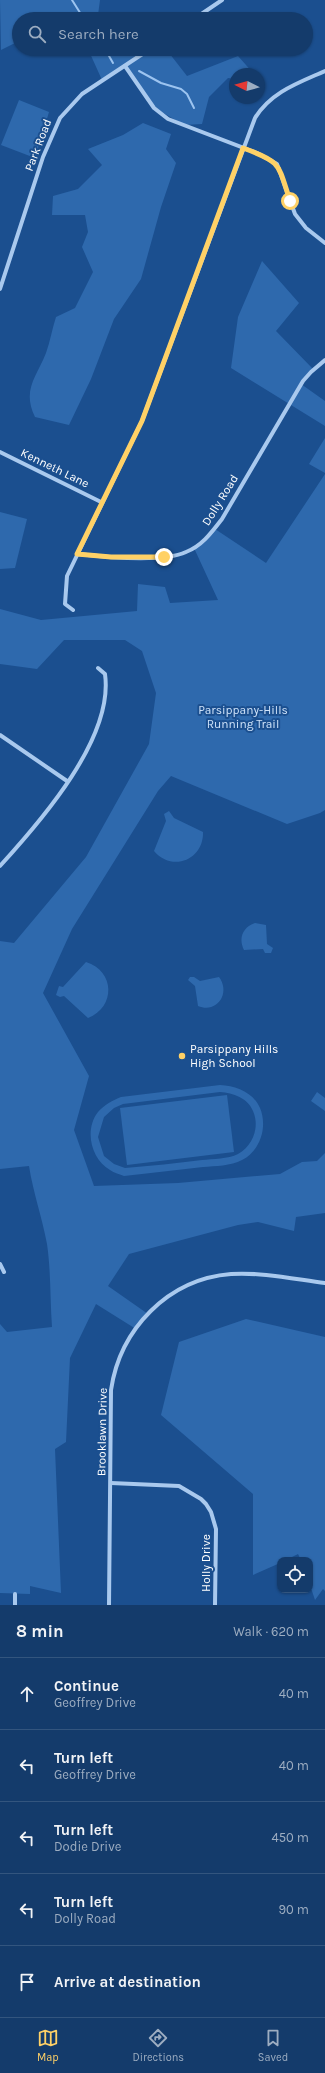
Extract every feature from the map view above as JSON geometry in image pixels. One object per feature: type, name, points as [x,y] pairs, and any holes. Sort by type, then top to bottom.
[{"type":"street","points":[[204,12],[222,0]]},
{"type":"street","name":"Park Road","points":[[0,289],[55,126],[74,100],[140,56]]},
{"type":"street","points":[[125,66],[154,108],[164,116],[176,123],[268,158],[277,164],[295,214],[306,228],[325,243]]},
{"type":"street","points":[[73,610],[65,604],[67,576],[101,502],[142,421],[255,118],[267,101],[280,91],[325,71]]},
{"type":"street","name":"Dolly Road","points":[[77,554],[111,557],[174,557],[196,547],[211,534],[222,519],[304,380],[325,360]]},
{"type":"street","name":"Kenneth Lane","points":[[0,452],[101,502]]},
{"type":"street","points":[[0,866],[33,829],[67,781],[93,740],[104,708],[106,695],[105,674],[98,668]]},
{"type":"street","points":[[0,735],[67,781]]},
{"type":"street","points":[[0,1264],[4,1272]]},
{"type":"street","name":"Brooklawn Drive","points":[[109,1605],[111,1483],[110,1422],[113,1376],[124,1347],[140,1322],[150,1311],[171,1294],[188,1285],[223,1275],[249,1274],[325,1283]]},
{"type":"street","name":"Holly Drive","points":[[111,1483],[179,1486],[201,1498],[211,1512],[216,1529],[215,1605]]},
{"type":"street","points":[[15,1594],[15,1605]]},
{"type":"green space","points":[[0,0],[100,0],[98,12],[12,12],[12,44],[1,50]]},
{"type":"green space","points":[[91,56],[171,56],[187,76],[238,56],[249,68],[229,68],[229,78],[209,97],[202,124],[184,125],[153,107],[126,66],[102,80]]},
{"type":"green space","points":[[19,100],[49,112],[35,158],[1,145]]},
{"type":"green space","points":[[143,123],[171,134],[166,149],[176,163],[161,207],[141,279],[114,319],[91,379],[69,425],[35,417],[31,408],[30,391],[46,353],[56,317],[75,308],[93,272],[82,247],[88,232],[85,215],[52,215],[53,196],[78,189],[102,165],[88,149],[123,135]]},
{"type":"green space","points":[[262,261],[299,303],[276,331],[313,369],[301,384],[325,401],[325,426],[231,368],[238,317]]},
{"type":"green space","points":[[325,438],[325,473],[309,464]]},
{"type":"green space","name":"Parsippany-Hills Running Trail","points":[[325,474],[325,810],[287,824],[171,776],[158,791],[72,929],[43,993],[89,1076],[74,1130],[94,1186],[178,1183],[280,1174],[302,1162],[317,1161],[325,1153],[325,1213],[296,1217],[294,1231],[258,1222],[238,1225],[129,1254],[108,1286],[148,1314],[136,1329],[96,1304],[70,1358],[66,1442],[55,1449],[61,1593],[30,1586],[30,1594],[0,1593],[0,1324],[7,1332],[52,1327],[47,1244],[29,1166],[0,1169],[0,941],[14,943],[86,857],[149,744],[156,693],[142,651],[125,640],[64,640],[37,669],[0,664],[0,609],[41,620],[137,611],[138,584],[165,587],[170,603],[218,600],[194,548],[215,529],[266,563]]},
{"type":"green space","points":[[0,512],[27,519],[15,568],[0,569]]},
{"type":"green space","points":[[169,811],[174,818],[203,832],[202,841],[198,849],[193,856],[186,860],[178,862],[170,861],[162,858],[154,851],[166,821],[164,814]]},
{"type":"green space","points":[[255,923],[266,925],[267,944],[273,948],[271,953],[265,953],[263,949],[244,950],[242,946],[243,934],[247,927]]},
{"type":"green space","points":[[86,962],[96,967],[102,973],[107,981],[108,989],[104,1006],[97,1013],[88,1018],[64,996],[60,997],[56,995],[59,986],[63,987]]},
{"type":"green space","points":[[190,977],[194,977],[200,981],[219,977],[222,983],[223,995],[216,1005],[205,1008],[198,1006],[195,986],[188,980]]},
{"type":"green space","points":[[220,1085],[238,1088],[253,1098],[260,1108],[263,1123],[261,1138],[254,1151],[242,1160],[233,1163],[124,1176],[113,1172],[103,1165],[98,1159],[94,1152],[91,1135],[91,1127],[98,1112],[109,1103],[121,1097]],"holes":[[[220,1092],[240,1097],[248,1103],[251,1106],[255,1117],[256,1123],[254,1136],[248,1146],[238,1154],[230,1157],[125,1168],[114,1164],[104,1156],[98,1137],[104,1117],[114,1108],[123,1104]]]},
{"type":"green space","points":[[317,1092],[325,1098],[325,1111],[311,1101]]},
{"type":"green space","points":[[227,1095],[234,1152],[127,1165],[120,1108]]},
{"type":"green space","points":[[246,1319],[325,1337],[325,1591],[323,1589],[315,1600],[313,1593],[313,1557],[300,1557],[298,1554],[292,1557],[277,1557],[277,1564],[253,1575],[253,1494],[161,1415],[179,1342]]},
{"type":"waterway","points":[[72,0],[80,12]]},
{"type":"waterway","points":[[109,56],[113,63]]},
{"type":"waterway","points":[[139,71],[161,83],[181,89],[187,94],[194,108]]},
{"type":"place","name":"Parsippany Hills High School","points":[[182,1056]]},
{"type":"route","points":[[164,557],[111,557],[77,554],[101,502],[142,421],[243,148],[268,158],[277,164],[290,201]]}]
